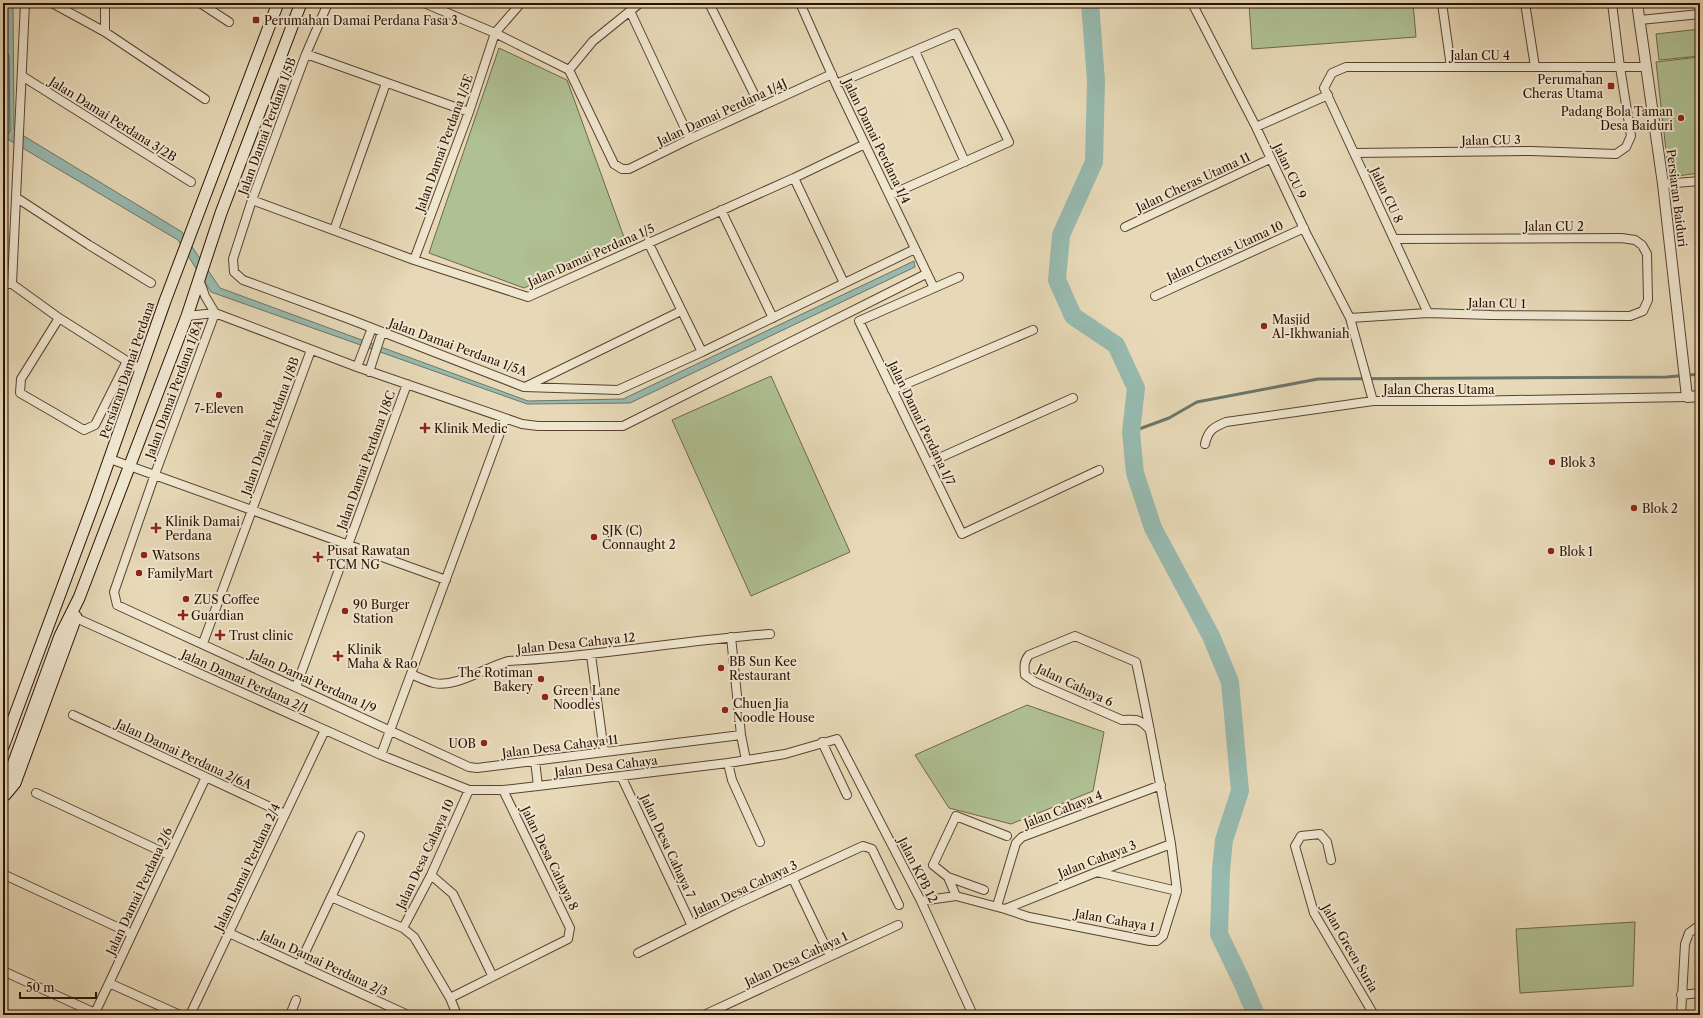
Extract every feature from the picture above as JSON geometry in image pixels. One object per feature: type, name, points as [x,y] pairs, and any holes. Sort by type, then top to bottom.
[{"type":"main road","name":"Persiaran Damai Perdana","points":[[3,746],[110,458],[165,301],[278,3]]},
{"type":"main road","points":[[3,792],[6,777],[60,636],[79,598],[187,316],[223,206],[301,3]]},
{"type":"main road","points":[[3,792],[15,783],[76,618],[79,598]]},
{"type":"street","points":[[12,284],[25,3]]},
{"type":"street","points":[[52,3],[105,32],[205,99]]},
{"type":"street","points":[[105,3],[105,32]]},
{"type":"street","points":[[200,3],[229,22]]},
{"type":"street","name":"Jalan Damai Perdana 1/5B","points":[[233,260],[252,200],[306,54],[328,3]]},
{"type":"street","points":[[424,3],[495,33],[569,70],[594,41],[640,3]]},
{"type":"street","points":[[495,33],[521,3]]},
{"type":"street","points":[[709,3],[760,106]]},
{"type":"street","name":"Jalan Damai Perdana 1/4","points":[[800,3],[836,84],[934,288]]},
{"type":"street","name":"Jalan CU 9","points":[[1192,3],[1350,318],[1369,382],[1373,401]]},
{"type":"street","points":[[1442,3],[1451,67]]},
{"type":"street","points":[[1526,3],[1535,67]]},
{"type":"street","points":[[1612,3],[1620,67]]},
{"type":"street","name":"Persiaran Baiduri","points":[[1637,3],[1663,184],[1687,397]]},
{"type":"street","points":[[630,11],[690,139]]},
{"type":"street","points":[[1640,20],[1700,14]]},
{"type":"street","name":"Jalan Damai Perdana 1/5E","points":[[414,260],[469,112],[495,33]]},
{"type":"street","points":[[836,84],[956,33],[1009,142],[890,195]]},
{"type":"street","points":[[915,51],[965,162]]},
{"type":"street","points":[[306,54],[386,84],[469,112]]},
{"type":"street","name":"Jalan CU 4","points":[[1326,92],[1332,73],[1346,67],[1646,66]]},
{"type":"street","name":"Jalan CU 3","points":[[1354,153],[1530,151],[1616,154],[1626,147],[1631,136],[1620,67]]},
{"type":"street","name":"Jalan Damai Perdana 1/4J","points":[[569,70],[614,164],[622,170],[629,170],[690,139],[832,74]]},
{"type":"street","name":"Jalan Damai Perdana 3/2B","points":[[22,76],[191,182]]},
{"type":"street","points":[[334,230],[386,84]]},
{"type":"street","points":[[1256,128],[1326,92]]},
{"type":"street","name":"Jalan CU 8","points":[[1326,92],[1428,313]]},
{"type":"street","name":"Jalan Damai Perdana 1/5","points":[[252,200],[414,260],[528,297],[648,242],[794,178],[865,144]]},
{"type":"street","name":"Jalan Cheras Utama 11","points":[[1126,227],[1270,159]]},
{"type":"street","points":[[794,178],[844,283]]},
{"type":"street","points":[[1663,184],[1700,181]]},
{"type":"street","points":[[17,198],[151,283]]},
{"type":"street","points":[[721,210],[773,318]]},
{"type":"street","name":"Jalan Cheras Utama 10","points":[[1155,296],[1304,228]]},
{"type":"street","name":"Jalan CU 2","points":[[1394,239],[1621,238],[1635,240],[1642,244],[1647,254],[1648,300],[1643,311]]},
{"type":"street","points":[[648,242],[702,352]]},
{"type":"street","points":[[524,387],[618,390],[702,352],[844,283],[916,253]]},
{"type":"street","name":"Jalan Damai Perdana 1/5A","points":[[233,260],[234,272],[244,280],[381,336],[524,387],[681,311]]},
{"type":"street","points":[[187,316],[215,313],[357,368],[505,419],[531,426],[623,426],[925,271]]},
{"type":"street","points":[[934,288],[958,277]]},
{"type":"street","points":[[199,279],[205,296],[215,313]]},
{"type":"street","points":[[1700,280],[1700,297]]},
{"type":"street","points":[[3,284],[12,284],[59,318],[141,370]]},
{"type":"street","name":"Jalan Damai Perdana 1/7","points":[[934,288],[859,321],[962,534],[1099,470]]},
{"type":"street","name":"Jalan CU 1","points":[[1350,318],[1428,313],[1630,316],[1643,311]]},
{"type":"street","name":"Jalan Damai Perdana 1/8A","points":[[117,605],[114,592],[155,474],[215,313]]},
{"type":"street","points":[[59,318],[21,379],[20,393],[84,430],[94,425],[127,361]]},
{"type":"street","points":[[892,390],[1033,330]]},
{"type":"street","points":[[357,368],[371,331]]},
{"type":"street","points":[[369,372],[381,336]]},
{"type":"street","name":"Jalan Damai Perdana 1/8B","points":[[203,643],[311,350]]},
{"type":"street","name":"Jalan Damai Perdana 1/8C","points":[[296,687],[407,384]]},
{"type":"street","points":[[1687,397],[1700,396]]},
{"type":"street","name":"Jalan Cheras Utama","points":[[1205,444],[1207,435],[1213,427],[1226,422],[1373,401],[1687,397]]},
{"type":"street","points":[[928,462],[1074,398]]},
{"type":"street","points":[[381,755],[505,419]]},
{"type":"street","points":[[110,458],[446,580]]},
{"type":"street","name":"Jalan Damai Perdana 1/9","points":[[117,605],[203,643],[390,730]]},
{"type":"street","name":"Jalan Damai Perdana 2/1","points":[[76,618],[381,755]]},
{"type":"street","name":"Jalan Desa Cahaya 12","points":[[411,674],[440,683],[456,682],[508,661],[591,654],[731,637],[770,634]]},
{"type":"street","name":"Jalan Cahaya 6","points":[[1075,636],[1136,662],[1150,730],[1142,721],[1133,719],[1122,720],[1035,682],[1025,675],[1025,660],[1029,655],[1075,636]]},
{"type":"street","points":[[731,637],[740,735],[746,760]]},
{"type":"street","points":[[591,654],[604,752]]},
{"type":"street","name":"Jalan Damai Perdana 2/6A","points":[[73,715],[285,814]]},
{"type":"street","name":"Jalan Damai Perdana 2/4","points":[[190,1015],[325,730]]},
{"type":"street","name":"Jalan Desa Cahaya 11","points":[[390,730],[469,766],[477,768],[740,735]]},
{"type":"street","points":[[1097,872],[1177,891],[1161,784],[1150,730]]},
{"type":"street","name":"Jalan Desa Cahaya","points":[[381,755],[469,790],[503,790],[728,763],[785,754],[822,742],[837,739]]},
{"type":"street","name":"Jalan KPB 12","points":[[837,739],[921,901],[973,1015]]},
{"type":"street","points":[[822,742],[847,795]]},
{"type":"street","points":[[535,761],[538,786]]},
{"type":"street","points":[[728,763],[732,780],[760,842]]},
{"type":"street","name":"Jalan Desa Cahaya 7","points":[[622,776],[692,926]]},
{"type":"street","name":"Jalan Damai Perdana 2/6","points":[[94,1014],[206,777]]},
{"type":"street","name":"Jalan Cahaya 4","points":[[1001,908],[1016,843],[1022,837],[1161,784]]},
{"type":"street","name":"Jalan Desa Cahaya 10","points":[[403,928],[431,875],[469,790]]},
{"type":"street","name":"Jalan Desa Cahaya 8","points":[[492,975],[568,938],[570,928],[503,790]]},
{"type":"street","points":[[36,793],[169,855]]},
{"type":"street","points":[[984,890],[948,877],[933,866],[956,816],[1008,836]]},
{"type":"street","name":"Jalan Green Suria","points":[[1331,860],[1327,842],[1320,834],[1301,836],[1295,846],[1314,913],[1374,1015]]},
{"type":"street","points":[[299,965],[360,836]]},
{"type":"street","name":"Jalan Cahaya 3","points":[[1001,908],[1171,844]]},
{"type":"street","name":"Jalan Desa Cahaya 3","points":[[638,953],[734,905],[863,846],[872,849],[899,905]]},
{"type":"street","points":[[431,875],[453,894],[492,975],[450,998]]},
{"type":"street","points":[[7,876],[132,934]]},
{"type":"street","points":[[948,877],[956,896]]},
{"type":"street","points":[[792,879],[830,956]]},
{"type":"street","name":"Jalan Cahaya 1","points":[[1001,908],[1029,917],[1150,941],[1157,941],[1163,936],[1177,891]]},
{"type":"street","points":[[921,901],[956,896],[1001,908]]},
{"type":"street","points":[[331,897],[403,928],[414,937],[450,998],[457,1015]]},
{"type":"street","name":"Jalan Desa Cahaya 1","points":[[704,1015],[898,925]]},
{"type":"street","points":[[1681,1015],[1685,944],[1689,933],[1700,925]]},
{"type":"street","name":"Jalan Damai Perdana 2/3","points":[[229,933],[408,1015]]},
{"type":"street","points":[[3,971],[94,1014]]},
{"type":"street","points":[[109,983],[180,1015]]},
{"type":"street","points":[[1681,995],[1700,993]]},
{"type":"street","points":[[290,1015],[296,1000]]},
{"type":"green space","points":[[1249,3],[1413,3],[1416,37],[1252,49]]},
{"type":"green space","points":[[1700,29],[1700,56],[1659,60],[1656,34]]},
{"type":"green space","points":[[499,48],[567,80],[625,240],[524,288],[429,253]]},
{"type":"green space","name":"Padang Bola Taman Desa Baiduri","points":[[1700,57],[1700,173],[1669,177],[1656,62]]},
{"type":"green space","points":[[771,376],[850,552],[751,596],[672,420]]},
{"type":"green space","points":[[1027,705],[1104,732],[1093,791],[1011,824],[949,808],[915,755]]},
{"type":"green space","points":[[1635,922],[1633,986],[1520,993],[1516,929]]},
{"type":"water","points":[[5,3],[13,3],[14,130],[182,232],[220,288],[528,401],[623,399],[914,261],[915,267],[630,403],[527,404],[211,292],[178,240],[4,137]]},
{"type":"waterway","points":[[1090,3],[1096,81],[1094,162],[1061,235],[1057,280],[1073,316],[1116,345],[1136,388],[1131,432],[1135,473],[1153,528],[1211,636],[1230,682],[1240,791],[1224,840],[1221,870],[1219,934],[1256,1015]]},
{"type":"waterway","points":[[1131,432],[1169,418],[1197,402],[1318,379],[1667,377],[1700,374]]},
{"type":"place","name":"Perumahan Damai Perdana Fasa 3","points":[[256,20]]},
{"type":"place","name":"Perumahan Cheras Utama","points":[[1611,86]]},
{"type":"place","name":"Padang Bola Taman Desa Baiduri","points":[[1681,118]]},
{"type":"place","name":"Masjid Al-Ikhwaniah","points":[[1264,326]]},
{"type":"place","name":"7-Eleven","points":[[219,395]]},
{"type":"place","name":"Klinik Medic","points":[[425,428]]},
{"type":"place","name":"Blok 3","points":[[1552,462]]},
{"type":"place","name":"Blok 2","points":[[1634,508]]},
{"type":"place","name":"Klinik Damai Perdana","points":[[156,528]]},
{"type":"place","name":"SJK (C) Connaught 2","points":[[594,537]]},
{"type":"place","name":"Blok 1","points":[[1551,551]]},
{"type":"place","name":"Watsons","points":[[144,555]]},
{"type":"place","name":"Pusat Rawatan TCM NG","points":[[318,557]]},
{"type":"place","name":"FamilyMart","points":[[139,573]]},
{"type":"place","name":"ZUS Coffee","points":[[186,599]]},
{"type":"place","name":"90 Burger Station","points":[[345,611]]},
{"type":"place","name":"Guardian","points":[[183,615]]},
{"type":"place","name":"Trust clinic","points":[[220,635]]},
{"type":"place","name":"Klinik Maha & Rao","points":[[338,656]]},
{"type":"place","name":"BB Sun Kee Restaurant","points":[[721,668]]},
{"type":"place","name":"The Rotiman Bakery","points":[[541,679]]},
{"type":"place","name":"Green Lane Noodles","points":[[545,697]]},
{"type":"place","name":"Chuen Jia Noodle House","points":[[725,710]]},
{"type":"place","name":"UOB","points":[[484,743]]}]
